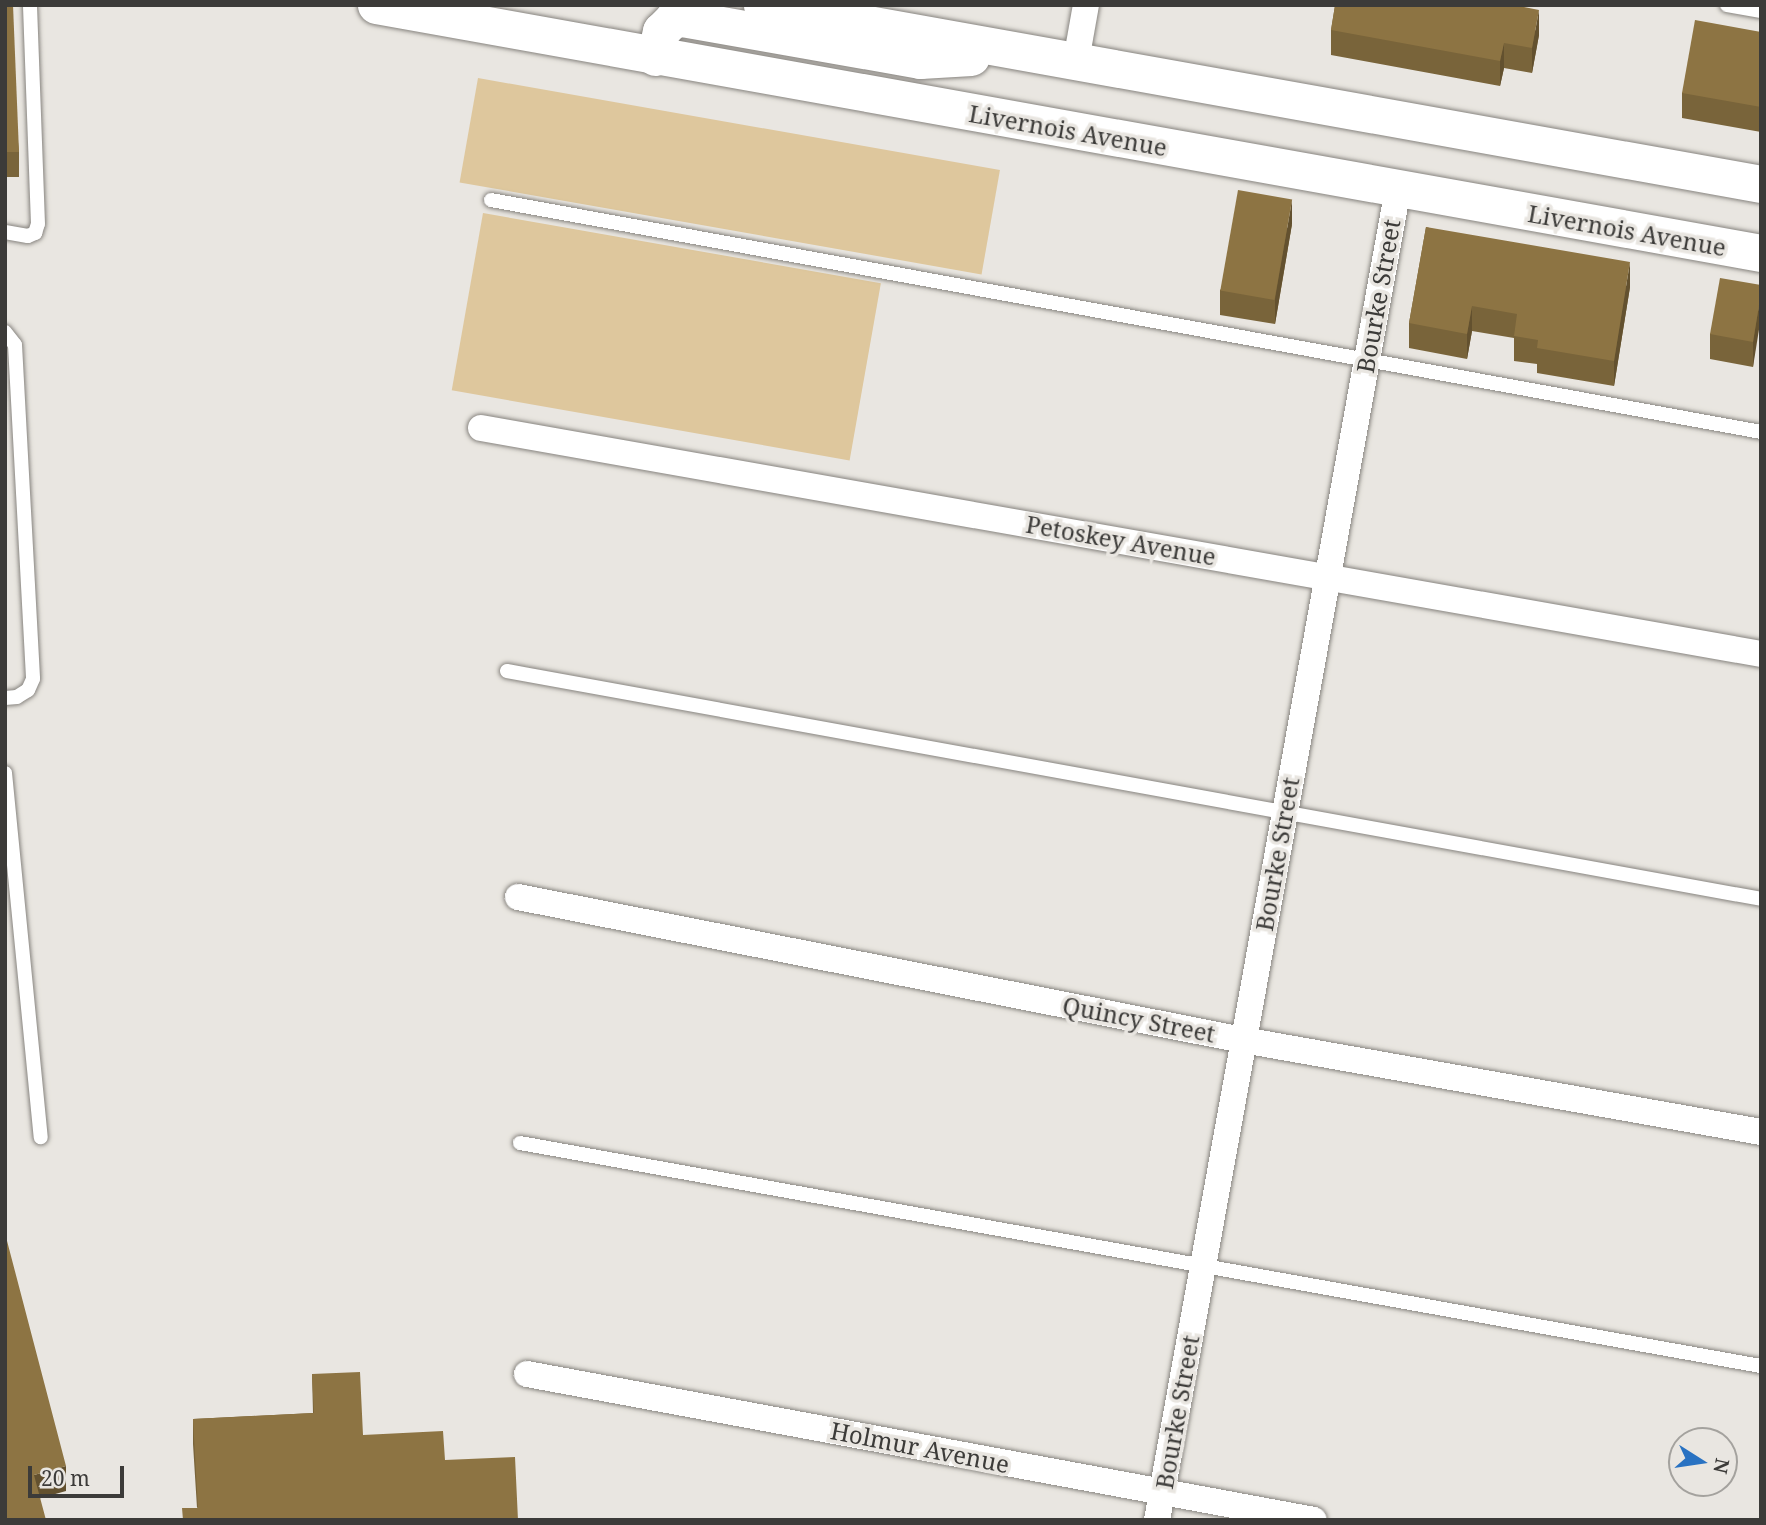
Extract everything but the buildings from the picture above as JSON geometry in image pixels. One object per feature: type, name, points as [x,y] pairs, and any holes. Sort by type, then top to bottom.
[{"type":"main road","name":"Livernois Avenue","points":[[376,5],[1761,253]]},
{"type":"main road","points":[[762,5],[1761,184]]},
{"type":"main road","points":[[655,57],[661,31],[673,19],[682,18],[920,60],[1031,53]]},
{"type":"street","points":[[1076,61],[1086,5]]},
{"type":"street","name":"Bourke Street","points":[[1157,1520],[1398,189]]},
{"type":"street","name":"Petoskey Avenue","points":[[481,428],[1761,654]]},
{"type":"street","name":"Quincy Street","points":[[518,897],[1243,1040],[1761,1132]]},
{"type":"street","name":"Holmur Avenue","points":[[527,1374],[1314,1520]]},
{"type":"lane","points":[[5,232],[28,236],[35,233],[38,224],[30,5]]},
{"type":"lane","points":[[1727,5],[1761,11]]},
{"type":"lane","points":[[491,200],[1761,432]]},
{"type":"lane","points":[[5,331],[15,345],[33,679],[28,690],[18,696],[5,698]]},
{"type":"lane","points":[[507,671],[1761,899]]},
{"type":"lane","points":[[5,773],[41,1137]]},
{"type":"lane","points":[[520,1143],[1761,1366]]},
{"type":"shaded area","points":[[478,78],[1000,170],[982,274],[460,182]]},
{"type":"shaded area","points":[[483,213],[881,283],[850,460],[452,390]]}]
